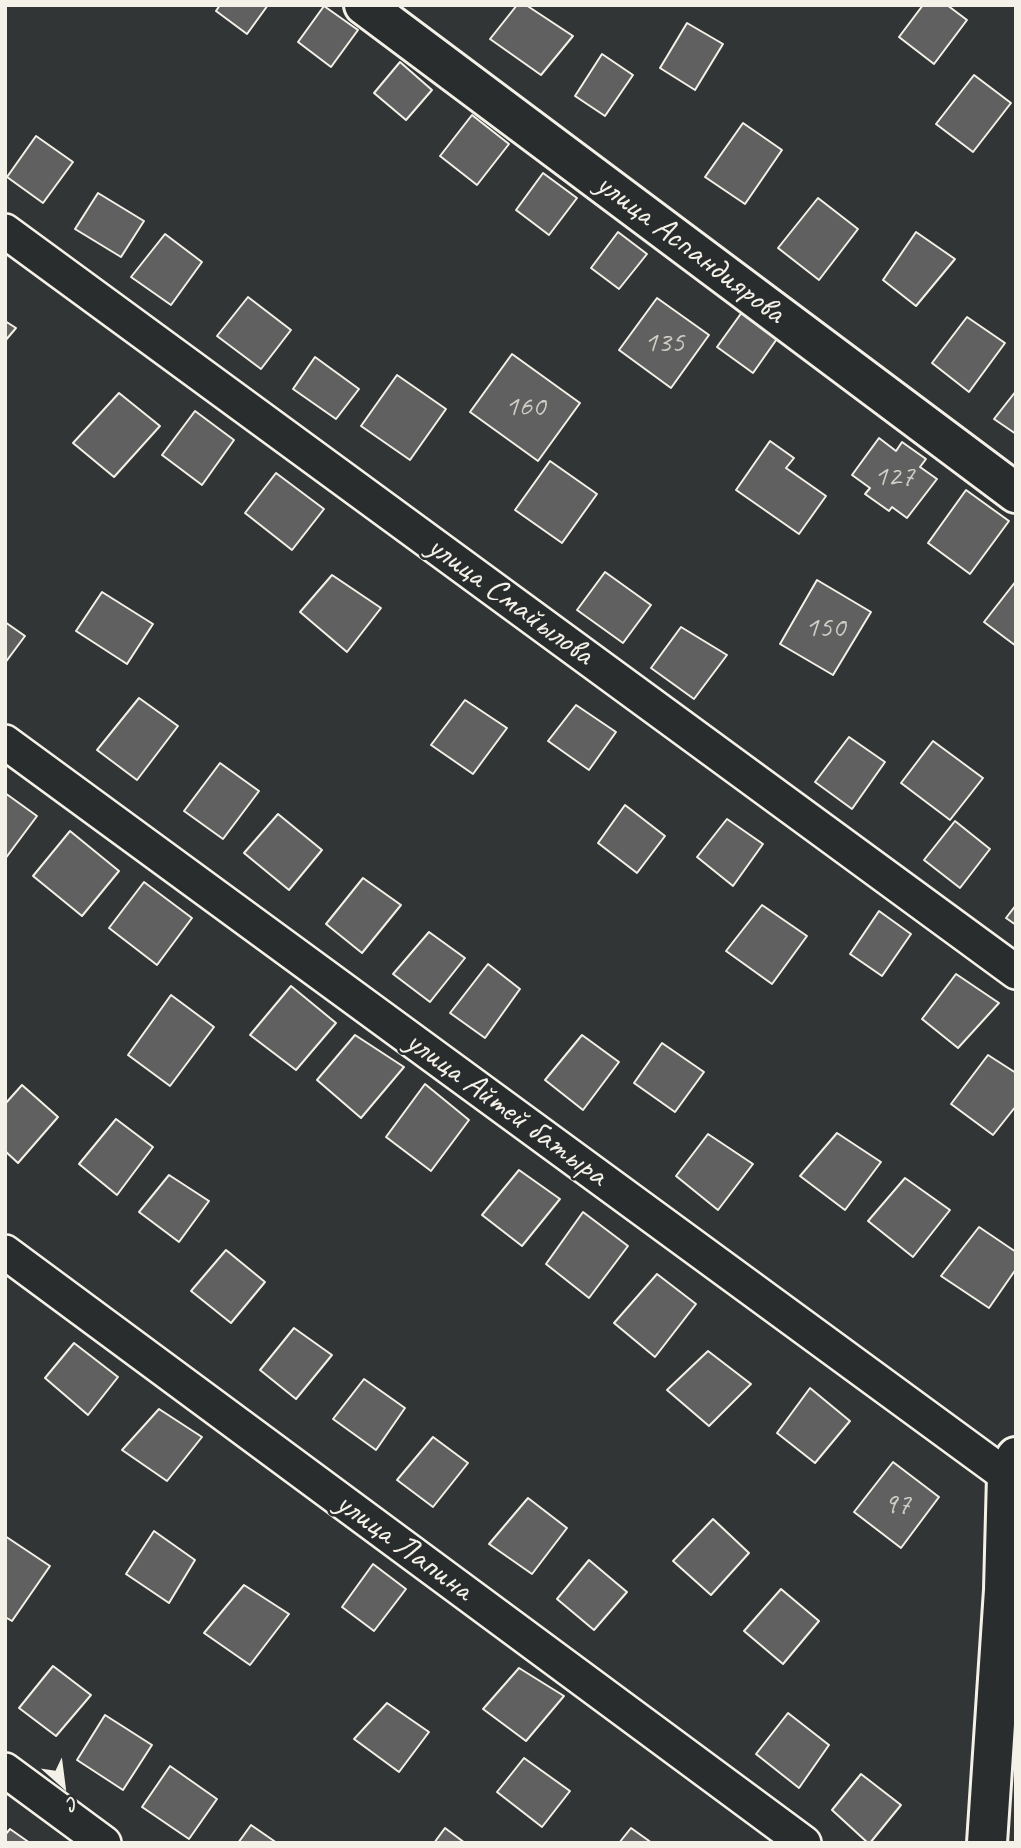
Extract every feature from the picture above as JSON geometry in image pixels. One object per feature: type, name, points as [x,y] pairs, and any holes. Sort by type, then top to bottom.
[{"type":"street","name":"улица Аспандиярова","points":[[364,5],[1016,493]]},
{"type":"street","name":"улица Смайылова","points":[[5,231],[1016,972]]},
{"type":"street","name":"улица Айтей батыра","points":[[5,742],[1012,1467]]},
{"type":"street","name":"улица Лапина","points":[[5,1252],[804,1843]]},
{"type":"street","points":[[987,1843],[1010,1594],[1012,1467]]},
{"type":"street","points":[[5,1770],[104,1843]]},
{"type":"building","points":[[220,5],[268,5],[247,34],[216,11]]},
{"type":"building","points":[[517,5],[526,5],[573,36],[541,75],[490,39]]},
{"type":"building","points":[[923,5],[947,5],[967,20],[934,64],[899,37]]},
{"type":"building","points":[[324,6],[358,30],[331,67],[298,42]]},
{"type":"building","points":[[687,23],[723,44],[695,90],[660,68]]},
{"type":"building","points":[[602,54],[633,75],[605,116],[575,96]]},
{"type":"building","points":[[400,62],[432,90],[406,120],[374,93]]},
{"type":"building","points":[[974,75],[1011,103],[973,152],[936,124]]},
{"type":"building","points":[[472,115],[509,144],[477,185],[440,156]]},
{"type":"building","points":[[743,123],[782,150],[745,204],[705,177]]},
{"type":"building","points":[[36,136],[73,162],[43,203],[7,177]]},
{"type":"building","points":[[543,173],[577,198],[549,235],[516,210]]},
{"type":"building","points":[[98,193],[144,221],[121,257],[75,229]]},
{"type":"building","points":[[818,198],[858,229],[819,280],[778,248]]},
{"type":"building","points":[[618,232],[647,254],[619,289],[591,268]]},
{"type":"building","points":[[916,232],[955,259],[916,306],[883,280]]},
{"type":"building","points":[[165,234],[202,262],[171,305],[131,277]]},
{"type":"building","points":[[248,297],[291,330],[261,369],[217,336]]},
{"type":"building","points":[[657,298],[709,335],[671,388],[619,350]]},
{"type":"building","points":[[750,301],[786,326],[753,373],[717,347]]},
{"type":"building","points":[[967,317],[1005,343],[969,392],[932,363]]},
{"type":"building","points":[[5,321],[16,328],[5,341]]},
{"type":"building","points":[[512,354],[580,403],[538,461],[470,412]]},
{"type":"building","points":[[315,357],[359,389],[336,419],[293,389]]},
{"type":"building","points":[[397,375],[446,409],[410,460],[361,426]]},
{"type":"building","points":[[1016,391],[1016,434],[994,419]]},
{"type":"building","points":[[119,393],[160,426],[114,477],[73,443]]},
{"type":"building","points":[[195,411],[234,440],[202,485],[162,455]]},
{"type":"building","points":[[879,438],[896,451],[902,442],[926,459],[920,467],[937,479],[907,518],[892,507],[889,511],[865,494],[870,488],[852,475]]},
{"type":"building","points":[[770,441],[794,458],[786,468],[826,496],[799,534],[736,490]]},
{"type":"building","points":[[550,461],[597,494],[562,543],[515,510]]},
{"type":"building","points":[[276,473],[324,509],[292,550],[245,513]]},
{"type":"building","points":[[966,490],[1009,521],[970,574],[928,543]]},
{"type":"building","points":[[605,572],[651,605],[623,643],[577,610]]},
{"type":"building","points":[[332,575],[381,608],[347,652],[300,612]]},
{"type":"building","points":[[817,580],[871,612],[833,675],[780,644]]},
{"type":"building","points":[[1016,581],[1016,646],[984,622]]},
{"type":"building","points":[[102,592],[153,624],[127,664],[76,631]]},
{"type":"building","points":[[5,622],[25,636],[5,663]]},
{"type":"building","points":[[681,627],[727,655],[694,699],[651,668]]},
{"type":"building","points":[[139,698],[178,726],[137,780],[97,750]]},
{"type":"building","points":[[465,700],[507,728],[473,774],[431,745]]},
{"type":"building","points":[[576,705],[616,732],[589,770],[548,741]]},
{"type":"building","points":[[849,737],[885,762],[852,809],[815,782]]},
{"type":"building","points":[[933,741],[983,778],[950,820],[901,783]]},
{"type":"building","points":[[220,763],[259,791],[223,839],[184,811]]},
{"type":"building","points":[[5,793],[37,816],[5,859]]},
{"type":"building","points":[[625,805],[665,836],[637,873],[598,843]]},
{"type":"building","points":[[278,814],[322,850],[289,890],[244,853]]},
{"type":"building","points":[[727,819],[763,844],[733,886],[697,857]]},
{"type":"building","points":[[955,821],[990,849],[960,888],[924,860]]},
{"type":"building","points":[[70,831],[119,871],[82,916],[33,876]]},
{"type":"building","points":[[363,878],[401,905],[362,953],[326,924]]},
{"type":"building","points":[[144,882],[192,918],[157,965],[109,928]]},
{"type":"building","points":[[762,905],[807,936],[772,984],[726,951]]},
{"type":"building","points":[[1016,905],[1016,925],[1006,918]]},
{"type":"building","points":[[879,911],[911,934],[882,976],[850,954]]},
{"type":"building","points":[[429,932],[465,958],[430,1002],[393,974]]},
{"type":"building","points":[[488,964],[520,989],[485,1038],[450,1013]]},
{"type":"building","points":[[956,974],[999,1003],[958,1048],[922,1019]]},
{"type":"building","points":[[291,986],[336,1023],[296,1070],[250,1035]]},
{"type":"building","points":[[171,995],[214,1027],[170,1086],[128,1055]]},
{"type":"building","points":[[355,1035],[404,1067],[361,1118],[317,1080]]},
{"type":"building","points":[[582,1035],[619,1062],[583,1110],[545,1080]]},
{"type":"building","points":[[662,1043],[704,1072],[675,1112],[634,1083]]},
{"type":"building","points":[[988,1055],[1016,1073],[1016,1106],[993,1135],[951,1104]]},
{"type":"building","points":[[425,1084],[469,1120],[431,1171],[386,1137]]},
{"type":"building","points":[[22,1085],[58,1117],[18,1163],[5,1151],[5,1104]]},
{"type":"building","points":[[116,1119],[153,1147],[117,1195],[79,1164]]},
{"type":"building","points":[[837,1133],[881,1162],[845,1210],[800,1176]]},
{"type":"building","points":[[708,1134],[753,1164],[718,1210],[676,1176]]},
{"type":"building","points":[[519,1170],[560,1199],[522,1246],[482,1215]]},
{"type":"building","points":[[169,1175],[209,1201],[179,1242],[139,1212]]},
{"type":"building","points":[[905,1178],[950,1210],[913,1257],[868,1221]]},
{"type":"building","points":[[583,1212],[628,1246],[589,1298],[546,1264]]},
{"type":"building","points":[[979,1227],[1016,1252],[1016,1269],[989,1308],[941,1276]]},
{"type":"building","points":[[226,1250],[265,1282],[231,1323],[191,1291]]},
{"type":"building","points":[[657,1274],[696,1304],[655,1357],[614,1323]]},
{"type":"building","points":[[294,1328],[332,1355],[296,1399],[260,1370]]},
{"type":"building","points":[[74,1343],[118,1377],[88,1415],[45,1378]]},
{"type":"building","points":[[708,1351],[751,1384],[709,1426],[667,1390]]},
{"type":"building","points":[[364,1379],[405,1408],[376,1450],[333,1419]]},
{"type":"building","points":[[810,1388],[850,1421],[815,1463],[777,1433]]},
{"type":"building","points":[[159,1409],[202,1437],[167,1481],[122,1450]]},
{"type":"building","points":[[433,1437],[468,1463],[433,1507],[397,1480]]},
{"type":"building","points":[[893,1462],[939,1497],[901,1548],[854,1512]]},
{"type":"building","points":[[528,1498],[567,1528],[532,1574],[489,1544]]},
{"type":"building","points":[[713,1519],[749,1553],[711,1595],[673,1561]]},
{"type":"building","points":[[154,1531],[195,1560],[169,1603],[126,1574]]},
{"type":"building","points":[[5,1536],[50,1566],[12,1621],[5,1617]]},
{"type":"building","points":[[589,1560],[627,1592],[594,1630],[557,1599]]},
{"type":"building","points":[[373,1564],[406,1589],[374,1631],[342,1607]]},
{"type":"building","points":[[244,1585],[289,1614],[250,1665],[204,1633]]},
{"type":"building","points":[[781,1589],[819,1621],[783,1664],[744,1631]]},
{"type":"building","points":[[53,1666],[91,1695],[56,1736],[19,1708]]},
{"type":"building","points":[[519,1668],[564,1696],[526,1741],[483,1709]]},
{"type":"building","points":[[387,1703],[429,1732],[399,1772],[354,1739]]},
{"type":"building","points":[[788,1713],[829,1745],[799,1788],[756,1754]]},
{"type":"building","points":[[105,1715],[152,1745],[123,1790],[77,1760]]},
{"type":"building","points":[[524,1758],[570,1791],[542,1827],[497,1792]]},
{"type":"building","points":[[170,1766],[217,1799],[189,1839],[142,1807]]},
{"type":"building","points":[[861,1774],[901,1805],[870,1843],[832,1810]]},
{"type":"building","points":[[251,1825],[277,1843],[238,1843]]},
{"type":"building","points":[[445,1828],[465,1843],[434,1843]]},
{"type":"building","points":[[631,1828],[652,1843],[619,1843]]},
{"type":"building","points":[[10,1829],[30,1843],[5,1843],[5,1835]]}]
